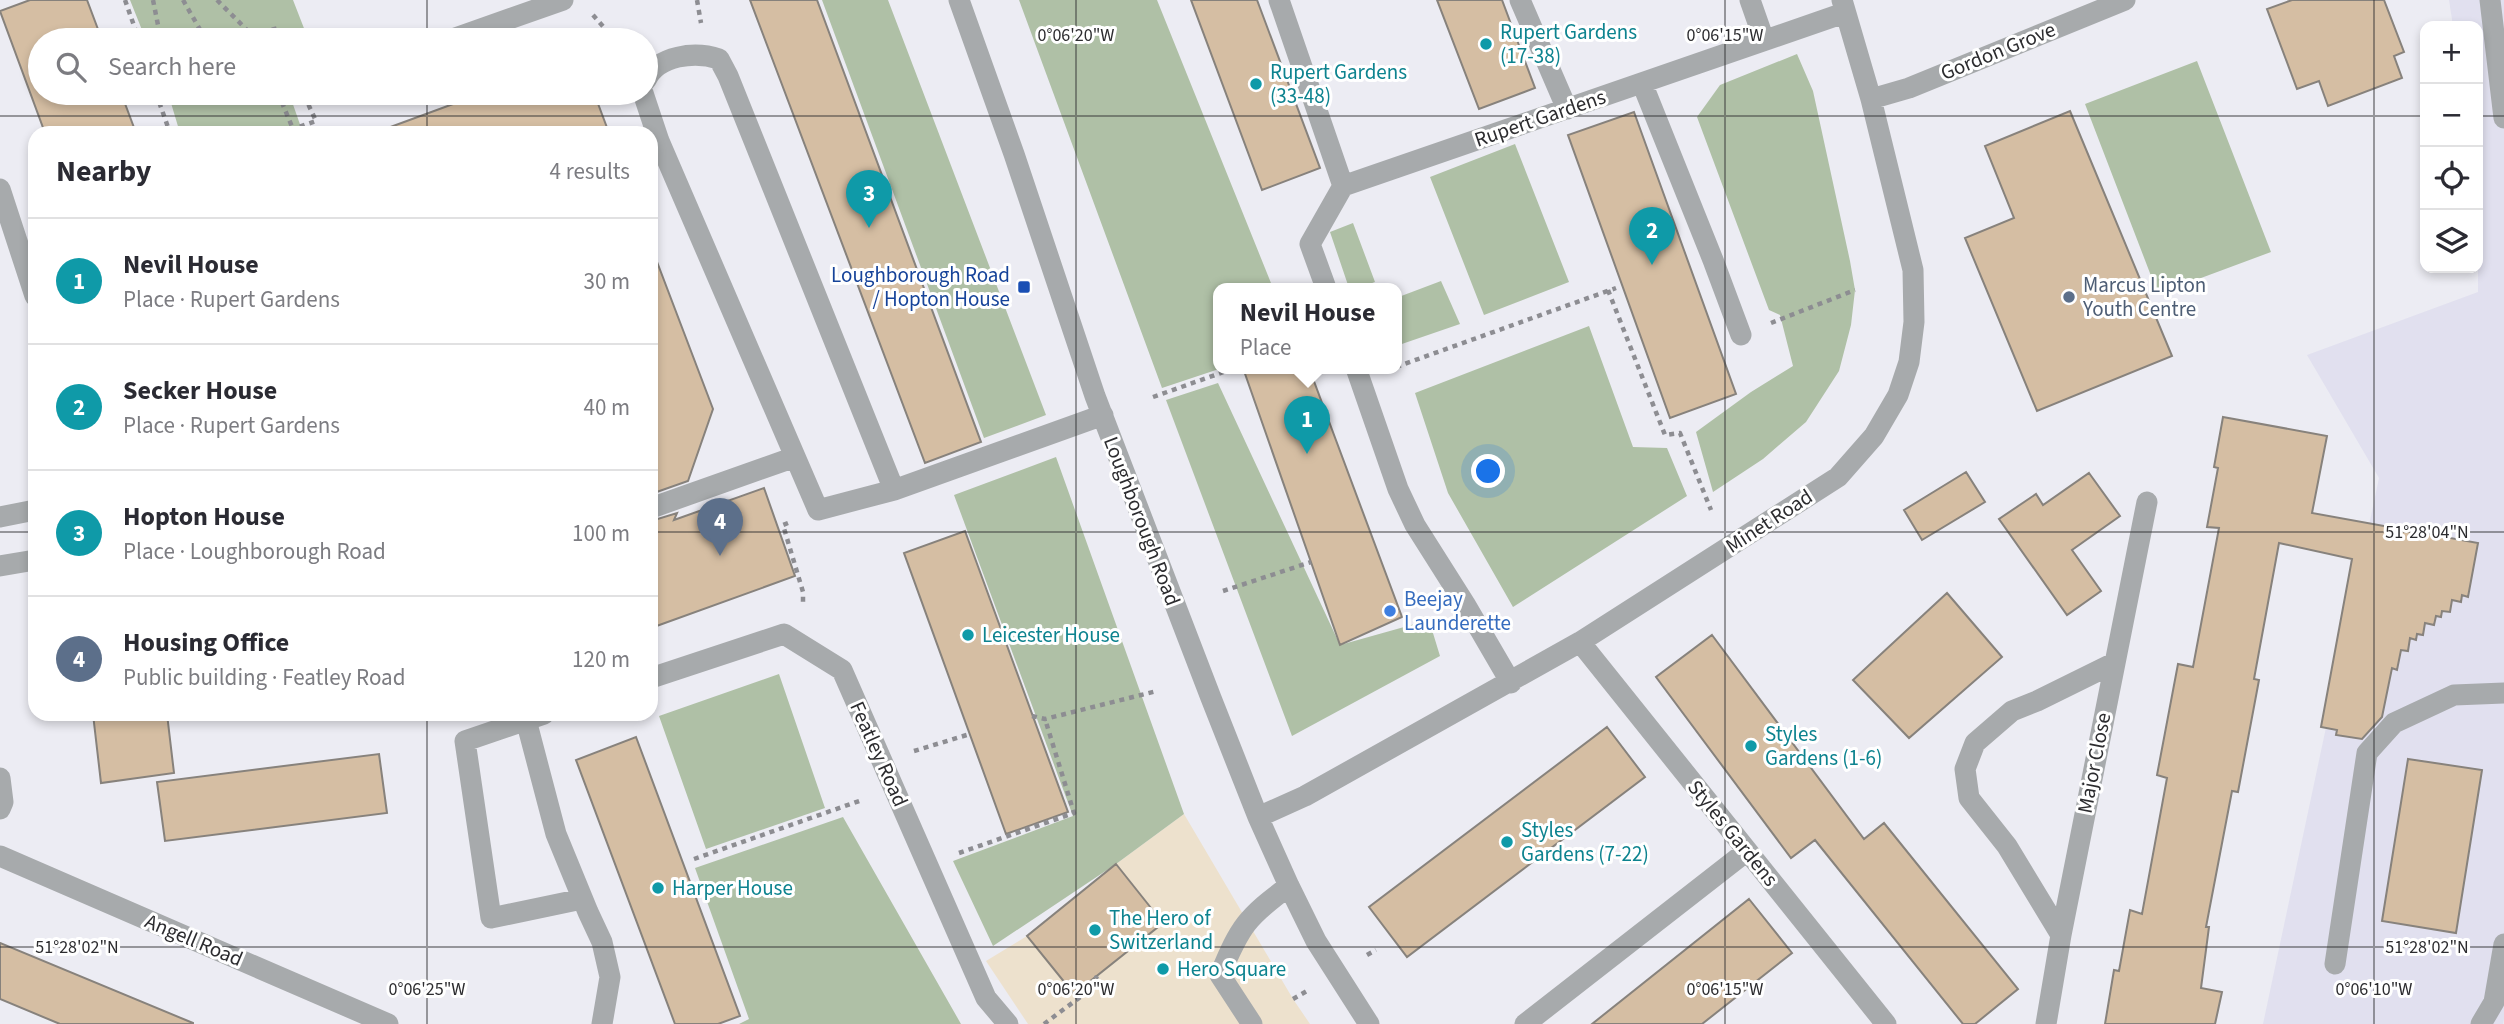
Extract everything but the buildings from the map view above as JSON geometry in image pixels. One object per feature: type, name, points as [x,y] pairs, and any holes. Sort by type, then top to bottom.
[{"type":"street","points":[[484,28],[564,0]]},
{"type":"street","name":"Loughborough Road","points":[[959,0],[1014,153],[1102,415],[1175,610],[1258,817],[1289,886],[1316,941],[1369,1024]]},
{"type":"street","points":[[1279,0],[1343,186],[1310,244],[1324,283]]},
{"type":"street","points":[[1520,0],[1567,109]]},
{"type":"street","points":[[1750,0],[1764,40]]},
{"type":"street","name":"Gordon Grove","points":[[1871,99],[1909,88],[2125,0]]},
{"type":"street","points":[[2490,0],[2504,118]]},
{"type":"street","name":"Rupert Gardens","points":[[1343,186],[1764,40],[1843,6]]},
{"type":"street","name":"Minet Road","points":[[1258,817],[1306,796],[1580,642],[1838,477],[1874,436],[1898,395],[1909,362],[1914,322],[1913,270],[1871,99],[1843,6]]},
{"type":"street","points":[[658,66],[688,55],[706,55],[719,59],[894,489]]},
{"type":"street","points":[[1642,83],[1741,335]]},
{"type":"street","points":[[647,105],[654,126]]},
{"type":"street","points":[[658,138],[818,510],[894,489],[1102,415]]},
{"type":"street","points":[[0,188],[28,274]]},
{"type":"street","points":[[1358,374],[1398,489],[1415,525],[1511,682]]},
{"type":"street","points":[[658,506],[796,457]]},
{"type":"street","name":"Major Close","points":[[2046,1024],[2113,663],[2147,502]]},
{"type":"street","points":[[0,517],[28,511]]},
{"type":"street","points":[[0,566],[28,561]]},
{"type":"street","name":"Featley Road","points":[[658,676],[784,634],[842,670],[986,998],[1008,1024]]},
{"type":"street","name":"Styles Gardens","points":[[1580,642],[1886,1024]]},
{"type":"street","points":[[2061,935],[2007,846],[1969,798],[1965,769],[1975,743],[2012,711],[2113,663]]},
{"type":"street","points":[[2335,964],[2367,753],[2393,723],[2454,695],[2504,693]]},
{"type":"street","points":[[523,721],[465,741],[491,918],[582,899]]},
{"type":"street","points":[[536,721],[556,834],[603,942],[610,977],[602,1024]]},
{"type":"street","points":[[0,779],[3,802],[0,809]]},
{"type":"street","points":[[1525,1024],[1747,851]]},
{"type":"street","name":"Angell Road","points":[[0,856],[388,1024]]},
{"type":"street","points":[[1252,1024],[1220,975],[1234,941],[1247,920],[1289,886]]},
{"type":"street","points":[[2481,1024],[2494,1002],[2504,944]]},
{"type":"path","points":[[125,0],[135,28]]},
{"type":"path","points":[[153,0],[159,28]]},
{"type":"path","points":[[183,0],[199,28]]},
{"type":"path","points":[[217,0],[244,28]]},
{"type":"path","points":[[589,10],[605,28]]},
{"type":"path","points":[[160,105],[168,126]]},
{"type":"path","points":[[283,105],[292,126]]},
{"type":"path","points":[[302,126],[316,121],[309,105]]},
{"type":"path","points":[[1402,365],[1616,288]]},
{"type":"path","points":[[1608,290],[1665,435],[1680,433],[1711,510]]},
{"type":"path","points":[[1741,335],[1855,290]]},
{"type":"path","points":[[1153,397],[1219,374]]},
{"type":"path","points":[[801,644],[803,592],[783,525],[818,510]]},
{"type":"path","points":[[1223,591],[1311,562]]},
{"type":"path","points":[[1032,716],[1045,719],[1157,691]]},
{"type":"path","points":[[928,864],[1074,813],[1045,719]]},
{"type":"path","points":[[882,760],[970,734]]},
{"type":"path","points":[[694,859],[894,789]]},
{"type":"path","points":[[1367,955],[1377,950]]},
{"type":"path","points":[[1044,1024],[1091,989],[1097,976]]},
{"type":"path","points":[[1293,999],[1307,991]]},
{"type":"shaded area","points":[[2449,0],[2504,0],[2504,1019],[2503,1024],[2263,1024],[2379,478],[2307,355],[2478,292],[2478,273],[2483,273],[2483,21],[2452,21]]},
{"type":"shaded area","points":[[1184,814],[1310,1024],[1028,1024],[986,961],[1027,936],[1116,864]]},
{"type":"green space","points":[[130,0],[293,0],[304,28],[141,28]]},
{"type":"green space","points":[[822,0],[888,0],[1046,415],[984,438]]},
{"type":"green space","points":[[1019,0],[1157,0],[1271,283],[1213,283],[1213,371],[1162,388]]},
{"type":"green space","points":[[1797,54],[1813,91],[1850,261],[1855,290],[1851,325],[1839,371],[1806,422],[1763,459],[1713,492],[1696,432],[1751,392],[1793,366],[1780,315],[1769,310],[1697,117],[1720,85]]},
{"type":"green space","points":[[2197,61],[2271,252],[2158,294],[2085,104]]},
{"type":"green space","points":[[172,105],[293,105],[301,126],[178,126]]},
{"type":"green space","points":[[1515,144],[1569,282],[1484,315],[1430,177]]},
{"type":"green space","points":[[1353,223],[1375,282],[1347,283],[1330,232]]},
{"type":"green space","points":[[1441,281],[1460,324],[1402,344],[1402,296]]},
{"type":"green space","points":[[1589,326],[1633,447],[1667,448],[1687,496],[1513,607],[1448,493],[1415,393]]},
{"type":"green space","points":[[1218,383],[1340,645],[1429,620],[1440,656],[1292,736],[1166,400]]},
{"type":"green space","points":[[1056,457],[1184,814],[1116,864],[993,946],[953,861],[1073,816],[954,495]]},
{"type":"green space","points":[[779,674],[825,808],[706,849],[659,716]]},
{"type":"green space","points":[[843,817],[961,1024],[739,1024],[749,1019],[695,868]]},
{"type":"place","name":"Rupert Gardens (17-38)","points":[[1486,44]]},
{"type":"place","name":"Rupert Gardens (33-48)","points":[[1256,84]]},
{"type":"place","name":"Hopton House","points":[[869,228]]},
{"type":"place","name":"Secker House","points":[[1652,265]]},
{"type":"place","name":"Loughborough Road / Hopton House","points":[[1024,287]]},
{"type":"place","name":"Marcus Lipton Youth Centre","points":[[2069,297]]},
{"type":"place","name":"Nevil House","points":[[1307,454]]},
{"type":"place","name":"Housing Office","points":[[720,556]]},
{"type":"place","name":"Beejay Launderette","points":[[1390,611]]},
{"type":"place","name":"Leicester House","points":[[968,635]]},
{"type":"place","name":"Styles Gardens (1-6)","points":[[1751,746]]},
{"type":"place","name":"Styles Gardens (7-22)","points":[[1507,842]]},
{"type":"place","name":"Harper House","points":[[658,888]]},
{"type":"place","name":"The Hero of Switzerland","points":[[1095,930]]},
{"type":"place","name":"Hero Square","points":[[1163,969]]}]
